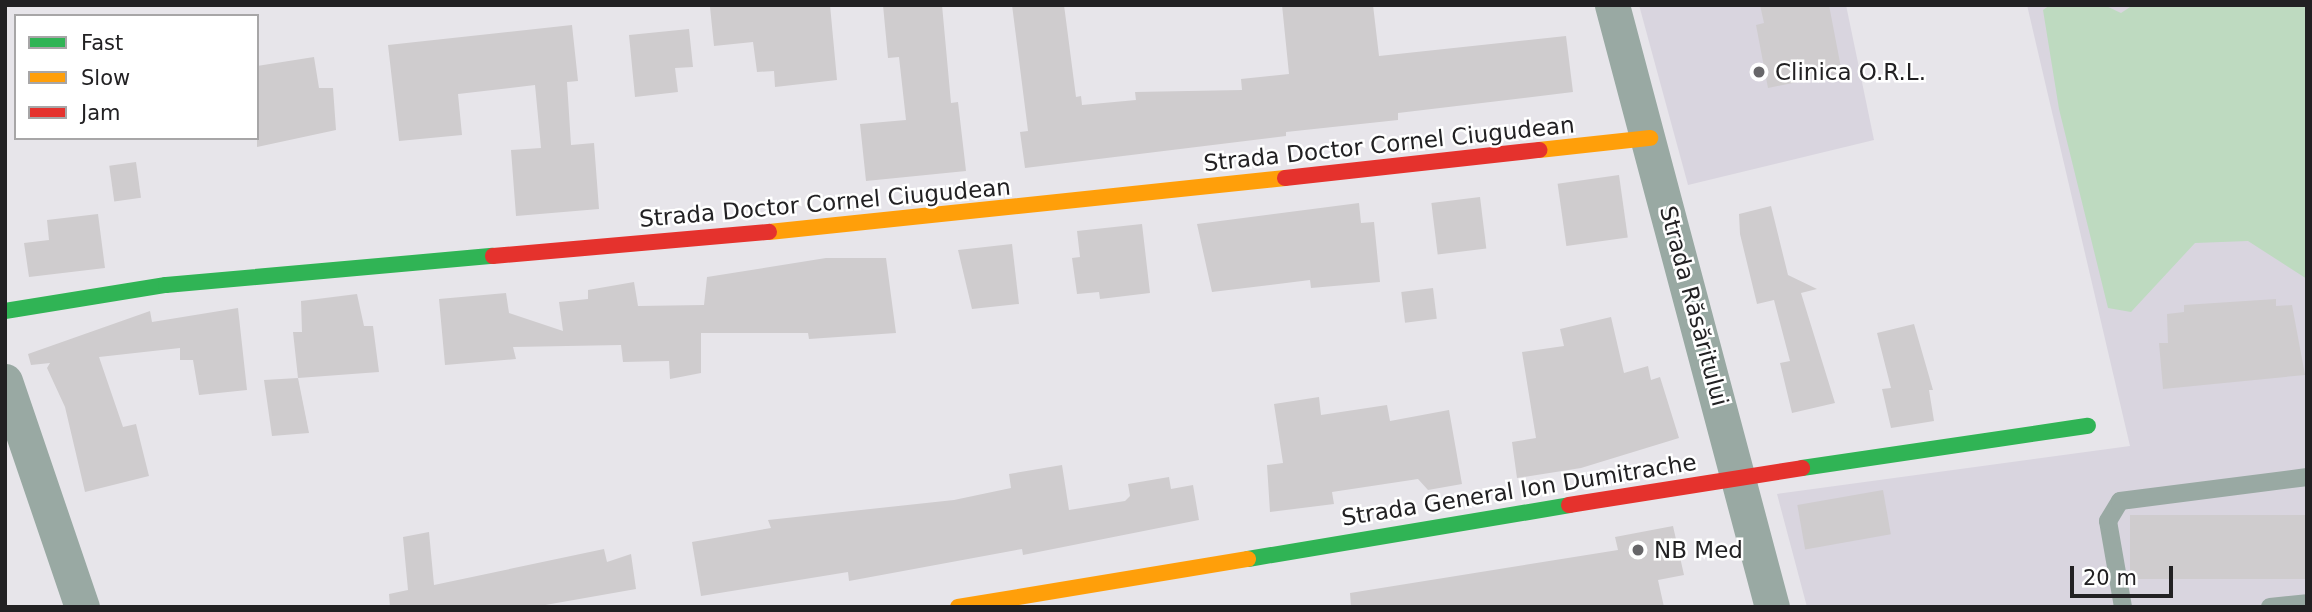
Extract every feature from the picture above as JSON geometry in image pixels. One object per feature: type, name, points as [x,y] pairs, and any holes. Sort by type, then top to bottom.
[{"type":"street","name":"Strada Răsăritului","points":[[1612,5],[1650,138],[1772,607]]},
{"type":"street","name":"Strada Doctor Cornel Ciugudean","points":[[5,311],[166,285],[872,223],[1650,138]]},
{"type":"street","points":[[5,381],[82,607]]},
{"type":"street","name":"Strada General Ion Dumitrache","points":[[958,607],[1738,477],[2088,426]]},
{"type":"lane","points":[[2123,607],[2108,521],[2120,501],[2307,477]]},
{"type":"lane","points":[[2270,607],[2307,603]]},
{"type":"shaded area","name":"Clinica O.R.L.","points":[[1639,5],[1846,5],[1874,140],[1688,185]]},
{"type":"shaded area","points":[[2027,5],[2307,5],[2307,607],[1807,607],[1777,494],[2130,446]]},
{"type":"green space","points":[[2050,5],[2104,5],[2121,13],[2133,5],[2307,5],[2307,279],[2248,241],[2195,243],[2131,312],[2108,308],[2059,109],[2043,10]]},
{"type":"building","points":[[830,5],[837,80],[775,87],[774,71],[757,72],[753,42],[714,46],[710,7]]},
{"type":"building","points":[[883,5],[942,5],[951,103],[958,102],[966,171],[866,181],[860,124],[906,120],[899,57],[888,58]]},
{"type":"building","points":[[1012,5],[1064,5],[1076,97],[1081,96],[1082,105],[1136,100],[1135,92],[1242,90],[1241,79],[1289,74],[1282,5],[1373,5],[1379,56],[1566,36],[1573,92],[1398,113],[1398,120],[1286,132],[1286,136],[1025,168],[1020,132],[1028,131]]},
{"type":"building","points":[[1760,5],[1829,5],[1842,73],[1768,88],[1756,25],[1764,23]]},
{"type":"building","points":[[572,25],[578,81],[567,82],[571,145],[594,143],[599,209],[516,216],[511,150],[541,148],[535,85],[458,94],[462,135],[399,141],[388,45]]},
{"type":"building","points":[[689,29],[693,67],[675,68],[678,92],[635,97],[629,35]]},
{"type":"building","points":[[314,57],[319,88],[333,88],[336,130],[257,147],[259,66]]},
{"type":"building","points":[[136,162],[141,198],[114,201],[109,166]]},
{"type":"building","points":[[1619,175],[1628,237],[1566,246],[1558,184]]},
{"type":"building","points":[[1480,197],[1486,249],[1438,255],[1431,203]]},
{"type":"building","points":[[1359,203],[1361,223],[1374,222],[1380,282],[1311,288],[1310,280],[1212,292],[1197,224]]},
{"type":"building","points":[[1771,206],[1788,275],[1817,289],[1801,293],[1835,403],[1792,413],[1780,363],[1790,361],[1774,300],[1757,304],[1740,234],[1739,214]]},
{"type":"building","points":[[98,214],[105,268],[29,277],[24,243],[49,240],[47,220]]},
{"type":"building","points":[[1142,224],[1150,293],[1100,299],[1099,292],[1077,294],[1072,258],[1080,257],[1077,231]]},
{"type":"building","points":[[1012,244],[1019,304],[972,309],[958,250]]},
{"type":"building","points":[[826,258],[886,258],[896,333],[809,339],[808,333],[701,333],[701,373],[670,379],[669,361],[623,362],[621,345],[513,347],[516,359],[445,365],[439,299],[506,293],[509,313],[563,331],[559,302],[588,299],[588,290],[634,282],[638,306],[704,305],[707,277]]},
{"type":"building","points":[[1433,288],[1437,319],[1405,323],[1401,292]]},
{"type":"building","points":[[357,294],[364,326],[373,326],[379,372],[298,378],[293,332],[302,332],[301,301]]},
{"type":"building","points":[[2276,299],[2276,306],[2292,305],[2305,375],[2163,389],[2159,343],[2168,343],[2167,314],[2184,312],[2184,305]]},
{"type":"building","points":[[238,308],[247,390],[199,395],[193,360],[180,360],[180,348],[99,357],[123,427],[136,424],[149,476],[85,492],[65,407],[47,368],[50,363],[31,365],[28,354],[150,311],[152,322]]},
{"type":"building","points":[[1611,317],[1624,373],[1648,366],[1651,380],[1660,377],[1679,438],[1581,468],[1517,478],[1512,442],[1536,438],[1522,352],[1564,346],[1560,329]]},
{"type":"building","points":[[1914,324],[1933,390],[1929,390],[1934,421],[1891,428],[1882,389],[1891,388],[1877,333]]},
{"type":"building","points":[[298,378],[309,433],[272,436],[264,380]]},
{"type":"building","points":[[1319,397],[1321,415],[1387,405],[1390,421],[1449,410],[1462,484],[1428,490],[1418,479],[1332,492],[1334,504],[1270,512],[1267,465],[1283,463],[1274,404]]},
{"type":"building","points":[[1062,465],[1069,510],[1125,501],[1130,496],[1128,484],[1169,477],[1171,489],[1193,485],[1199,520],[1023,555],[1022,549],[849,581],[848,572],[701,596],[692,542],[771,528],[768,520],[954,500],[1011,488],[1009,474]]},
{"type":"building","points":[[1883,490],[1891,534],[1805,549],[1797,505]]},
{"type":"building","points":[[2130,515],[2307,515],[2307,579],[2130,579]]},
{"type":"building","points":[[1673,526],[1684,575],[1658,580],[1664,607],[1351,607],[1350,593],[1618,550],[1615,537]]},
{"type":"building","points":[[429,532],[434,585],[604,549],[607,562],[631,554],[636,589],[534,607],[390,607],[389,594],[408,590],[403,537]]},
{"type":"traffic: fast","points":[[5,311],[166,285],[493,256]]},
{"type":"traffic: fast","points":[[1802,468],[2088,426]]},
{"type":"traffic: fast","points":[[1248,559],[1569,505]]},
{"type":"traffic: slow","points":[[1539,150],[1650,138]]},
{"type":"traffic: slow","points":[[769,232],[1285,178]]},
{"type":"traffic: slow","points":[[958,607],[1248,559]]},
{"type":"traffic: jam","points":[[1285,178],[1539,150]]},
{"type":"traffic: jam","points":[[493,256],[769,232]]},
{"type":"traffic: jam","points":[[1569,505],[1802,468]]},
{"type":"place","name":"Clinica O.R.L.","points":[[1759,72]]},
{"type":"place","name":"NB Med","points":[[1638,550]]}]
